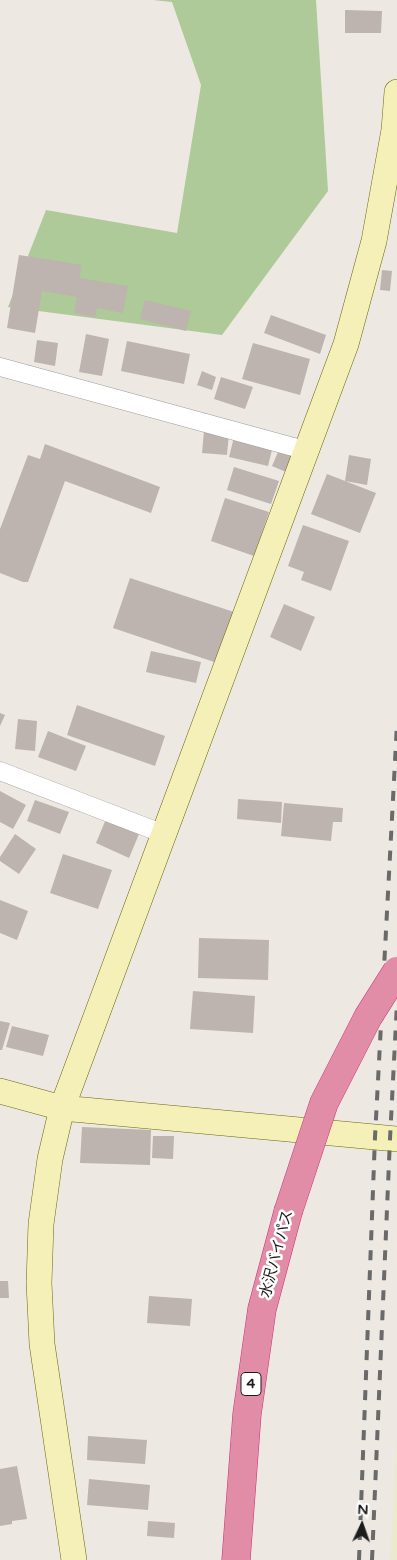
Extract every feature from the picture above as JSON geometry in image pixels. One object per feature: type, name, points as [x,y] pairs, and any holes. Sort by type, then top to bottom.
[{"type":"highway","name":"水沢バイパス","points":[[236,1560],[250,1395],[262,1309],[288,1212],[324,1102],[368,1017],[397,971]]},
{"type":"main road","points":[[74,1560],[42,1344],[39,1283],[41,1224],[50,1159],[62,1108],[308,451],[346,344],[374,241],[394,130],[397,92]]},
{"type":"main road","points":[[0,1091],[62,1108],[397,1139]]},
{"type":"street","points":[[0,367],[308,451]]},
{"type":"street","points":[[0,771],[164,834]]},
{"type":"shaded area","points":[[397,1438],[397,1560],[390,1560]]},
{"type":"green space","points":[[153,0],[316,0],[328,191],[222,335],[8,307],[46,210],[177,233],[201,85],[172,2]]},
{"type":"building","points":[[345,10],[382,11],[381,33],[345,33]]},
{"type":"building","points":[[19,255],[82,265],[79,278],[128,286],[123,313],[97,308],[95,317],[74,313],[77,297],[42,291],[35,333],[7,328]]},
{"type":"building","points":[[382,270],[392,271],[390,291],[380,290]]},
{"type":"building","points":[[145,300],[191,311],[186,331],[140,319]]},
{"type":"building","points":[[271,315],[326,335],[320,354],[264,333]]},
{"type":"building","points":[[86,334],[109,339],[102,376],[79,372]]},
{"type":"building","points":[[37,340],[58,343],[55,366],[34,362]]},
{"type":"building","points":[[127,341],[190,354],[184,384],[121,371]]},
{"type":"building","points":[[253,343],[310,359],[300,395],[242,379]]},
{"type":"building","points":[[202,371],[216,377],[212,390],[197,385]]},
{"type":"building","points":[[221,377],[253,387],[245,409],[214,399]]},
{"type":"building","points":[[204,431],[229,433],[227,455],[202,453]]},
{"type":"building","points":[[235,433],[274,442],[268,466],[229,457]]},
{"type":"building","points":[[45,444],[160,487],[151,513],[65,481],[28,582],[23,582],[0,573],[0,529],[28,455],[40,459]]},
{"type":"building","points":[[281,445],[295,450],[286,472],[272,466]]},
{"type":"building","points":[[349,455],[371,459],[367,485],[345,481]]},
{"type":"building","points":[[234,467],[279,481],[271,504],[227,490]]},
{"type":"building","points":[[327,474],[376,493],[360,533],[311,514]]},
{"type":"building","points":[[225,498],[269,512],[254,556],[211,541]]},
{"type":"building","points":[[303,525],[349,541],[331,591],[301,580],[304,572],[288,566]]},
{"type":"building","points":[[130,578],[234,612],[217,663],[113,628]]},
{"type":"building","points":[[284,604],[315,617],[301,651],[270,637]]},
{"type":"building","points":[[151,651],[201,662],[196,683],[146,672]]},
{"type":"building","points":[[77,705],[165,736],[155,766],[67,735]]},
{"type":"building","points":[[0,713],[5,715],[0,726]]},
{"type":"building","points":[[18,719],[37,721],[35,751],[15,749]]},
{"type":"building","points":[[48,731],[86,746],[76,771],[38,757]]},
{"type":"building","points":[[0,791],[26,805],[13,829],[0,822]]},
{"type":"building","points":[[238,799],[282,802],[281,823],[237,819]]},
{"type":"building","points":[[35,800],[69,812],[60,834],[27,821]]},
{"type":"building","points":[[284,803],[343,808],[342,822],[333,822],[331,841],[281,836]]},
{"type":"building","points":[[106,819],[139,834],[129,858],[96,843]]},
{"type":"building","points":[[15,834],[36,849],[19,874],[0,861],[0,857]]},
{"type":"building","points":[[63,854],[112,870],[98,909],[50,893]]},
{"type":"building","points":[[0,900],[28,911],[17,940],[0,933]]},
{"type":"building","points":[[199,938],[269,940],[268,980],[198,978]]},
{"type":"building","points":[[193,991],[255,996],[253,1033],[190,1029]]},
{"type":"building","points":[[0,1021],[10,1023],[2,1050],[0,1050]]},
{"type":"building","points":[[12,1026],[49,1035],[43,1056],[6,1047]]},
{"type":"building","points":[[82,1127],[151,1130],[150,1165],[80,1163]]},
{"type":"building","points":[[153,1136],[174,1136],[173,1159],[152,1158]]},
{"type":"building","points":[[0,1281],[8,1281],[9,1298],[0,1298]]},
{"type":"building","points":[[149,1296],[192,1299],[190,1326],[147,1323]]},
{"type":"building","points":[[88,1436],[147,1440],[145,1464],[87,1460]]},
{"type":"building","points":[[17,1466],[27,1519],[12,1521],[12,1524],[0,1526],[0,1469]]},
{"type":"building","points":[[89,1479],[150,1485],[148,1510],[87,1505]]},
{"type":"building","points":[[148,1521],[175,1523],[174,1538],[147,1536]]},
{"type":"railway","points":[[359,1560],[375,1137],[397,724]]},
{"type":"railway","points":[[372,1560],[397,1003]]}]
